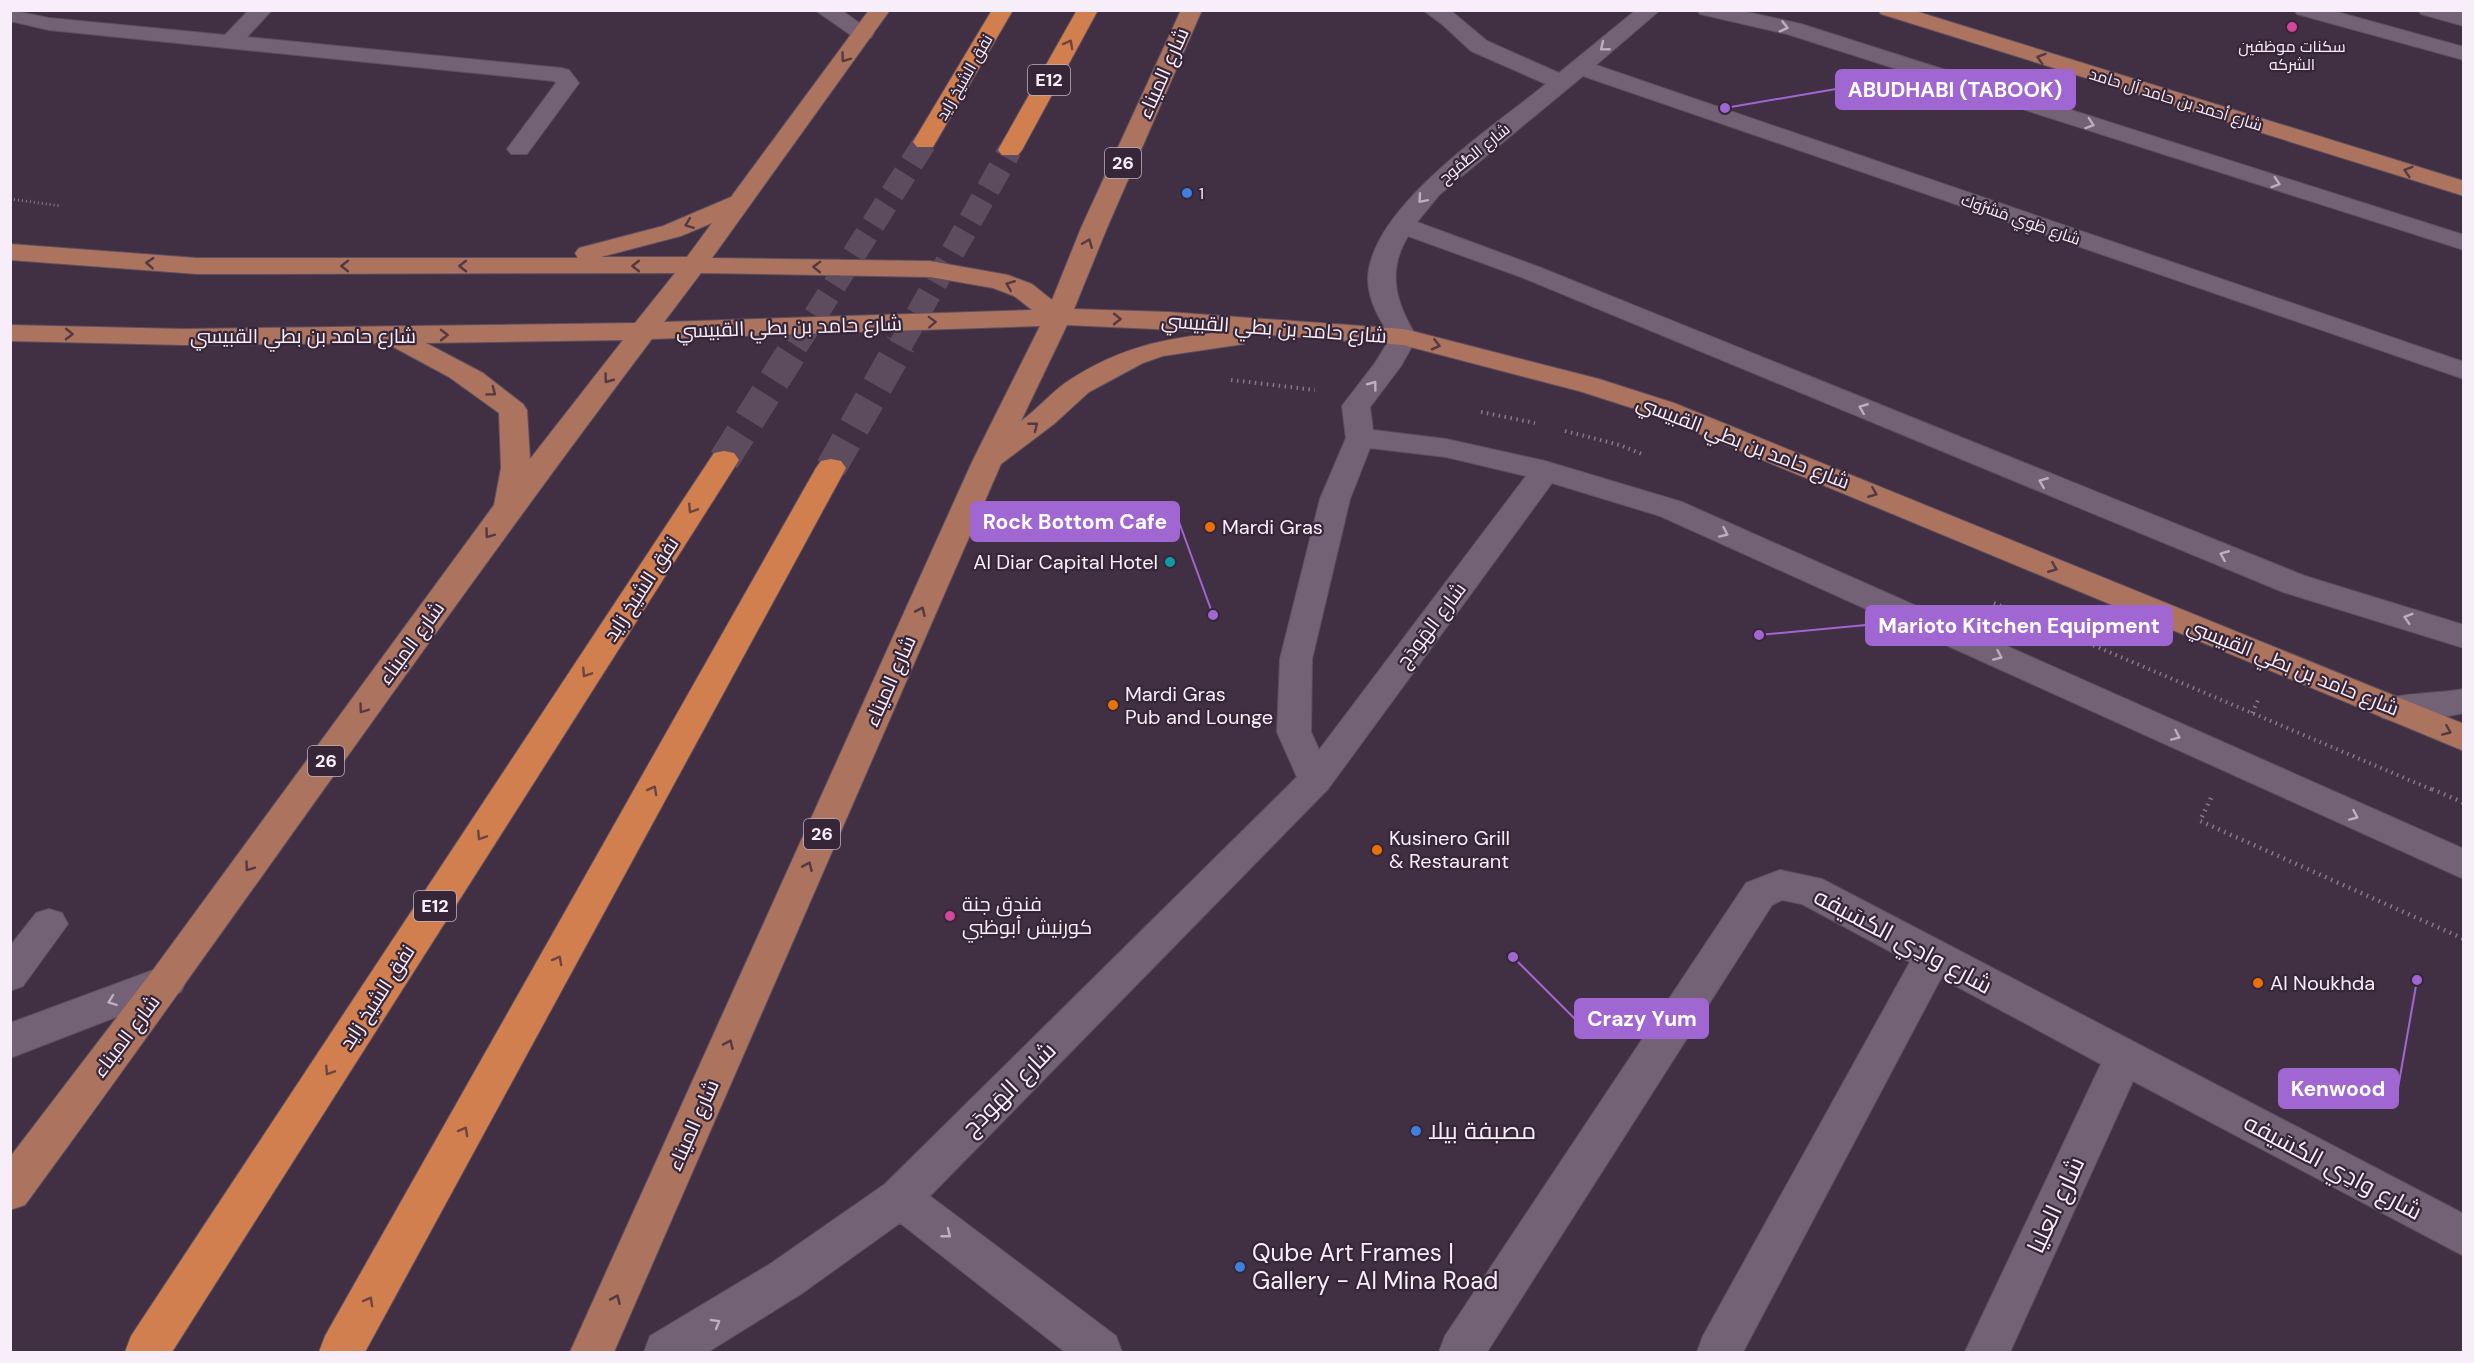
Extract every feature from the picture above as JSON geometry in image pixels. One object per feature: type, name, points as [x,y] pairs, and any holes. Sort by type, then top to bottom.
[{"type":"highway","name":"نفق الشيخ زايد","points":[[925,142],[1003,10]]},
{"type":"highway","name":"E12","points":[[1010,150],[1088,10]]},
{"type":"highway","name":"نفق الشيخ زايد","points":[[147,1353],[724,460]]},
{"type":"highway","points":[[341,1353],[831,468]]},
{"type":"main road","name":"شارع الميناء","points":[[10,1191],[167,981],[509,507],[694,265],[880,10]]},
{"type":"main road","name":"شارع الميناء","points":[[592,1353],[987,462],[1058,317],[1094,228],[1192,10]]},
{"type":"main road","name":"شارع أحمد بن حامد آل حامد","points":[[1888,10],[2463,189]]},
{"type":"main road","points":[[522,265],[622,246],[681,227],[742,200]]},
{"type":"main road","points":[[10,252],[197,266],[694,265],[930,269],[974,275],[1023,290],[1058,317]]},
{"type":"main road","name":"شارع حامد بن بطي القبيسي","points":[[10,333],[184,337],[643,332],[1058,317],[1278,326],[1404,337],[1589,385],[1664,409],[2463,738]]},
{"type":"main road","points":[[987,462],[1044,418],[1079,386],[1133,357],[1158,348],[1226,340],[1278,326]]},
{"type":"main road","points":[[386,335],[448,362],[495,393],[513,410],[516,468],[509,507]]},
{"type":"street","points":[[231,41],[262,10]]},
{"type":"street","points":[[825,10],[863,33]]},
{"type":"street","name":"شارع الطُّمُوح","points":[[1404,337],[1386,309],[1380,281],[1386,257],[1400,224],[1430,190],[1650,10]]},
{"type":"street","points":[[1707,10],[1793,29],[2463,243]]},
{"type":"street","points":[[2304,10],[2463,54]]},
{"type":"street","points":[[2428,10],[2463,20]]},
{"type":"street","points":[[10,14],[49,24],[561,75],[568,83],[519,148]]},
{"type":"street","name":"شارع طَوِي مَشرُوك","points":[[1450,14],[1479,46],[1570,74],[2463,371]]},
{"type":"street","points":[[1400,224],[1530,272],[2294,584],[2458,632]]},
{"type":"street","points":[[1316,780],[1294,732],[1296,659],[1335,499],[1360,438],[1356,406],[1388,366],[1404,337]]},
{"type":"street","points":[[1360,438],[1446,448],[1545,471],[1671,509],[2463,865]]},
{"type":"street","name":"شارع الهَودَج","points":[[666,1353],[759,1298],[828,1253],[900,1198],[1316,780],[1545,471]]},
{"type":"street","points":[[2394,709],[2432,707],[2463,701]]},
{"type":"street","name":"شارع وادِي الكسَيفه","points":[[1461,1353],[1759,894],[1780,885],[1809,890],[2463,1236]]},
{"type":"street","points":[[10,975],[49,924]]},
{"type":"street","points":[[1719,1353],[1933,956]]},
{"type":"street","points":[[10,1041],[167,981]]},
{"type":"street","name":"شارع العليا","points":[[1987,1353],[2124,1057]]},
{"type":"street","points":[[900,1198],[1100,1353]]},
{"type":"path","points":[[10,200],[61,206]]},
{"type":"path","points":[[2230,760],[2200,821],[2463,939]]},
{"type":"tunnel","points":[[796,346],[925,142]]},
{"type":"tunnel","points":[[900,346],[1010,150]]},
{"type":"tunnel","points":[[724,460],[797,344]]},
{"type":"tunnel","points":[[831,468],[901,344]]},
{"type":"place","name":"سكنات موظفين الشركه","points":[[2292,27]]},
{"type":"place","name":"ABUDHABI (TABOOK)","points":[[1725,108]]},
{"type":"place","name":"1","points":[[1187,193]]},
{"type":"place","name":"Mardi Gras","points":[[1210,527]]},
{"type":"place","name":"Al Diar Capital Hotel","points":[[1170,562]]},
{"type":"place","name":"Rock Bottom Cafe","points":[[1213,615]]},
{"type":"place","name":"Marioto Kitchen Equipment","points":[[1759,635]]},
{"type":"place","name":"Mardi Gras Pub and Lounge","points":[[1113,705]]},
{"type":"place","name":"Kusinero Grill & Restaurant","points":[[1377,850]]},
{"type":"place","name":"فندق جنة كورنيش أبوظبي","points":[[950,916]]},
{"type":"place","name":"Crazy Yum","points":[[1513,957]]},
{"type":"place","name":"Kenwood","points":[[2417,980]]},
{"type":"place","name":"Al Noukhda","points":[[2258,983]]},
{"type":"place","name":"مصبفة بيلا","points":[[1416,1131]]},
{"type":"place","name":"Qube Art Frames | Gallery - Al Mina Road","points":[[1240,1267]]}]
